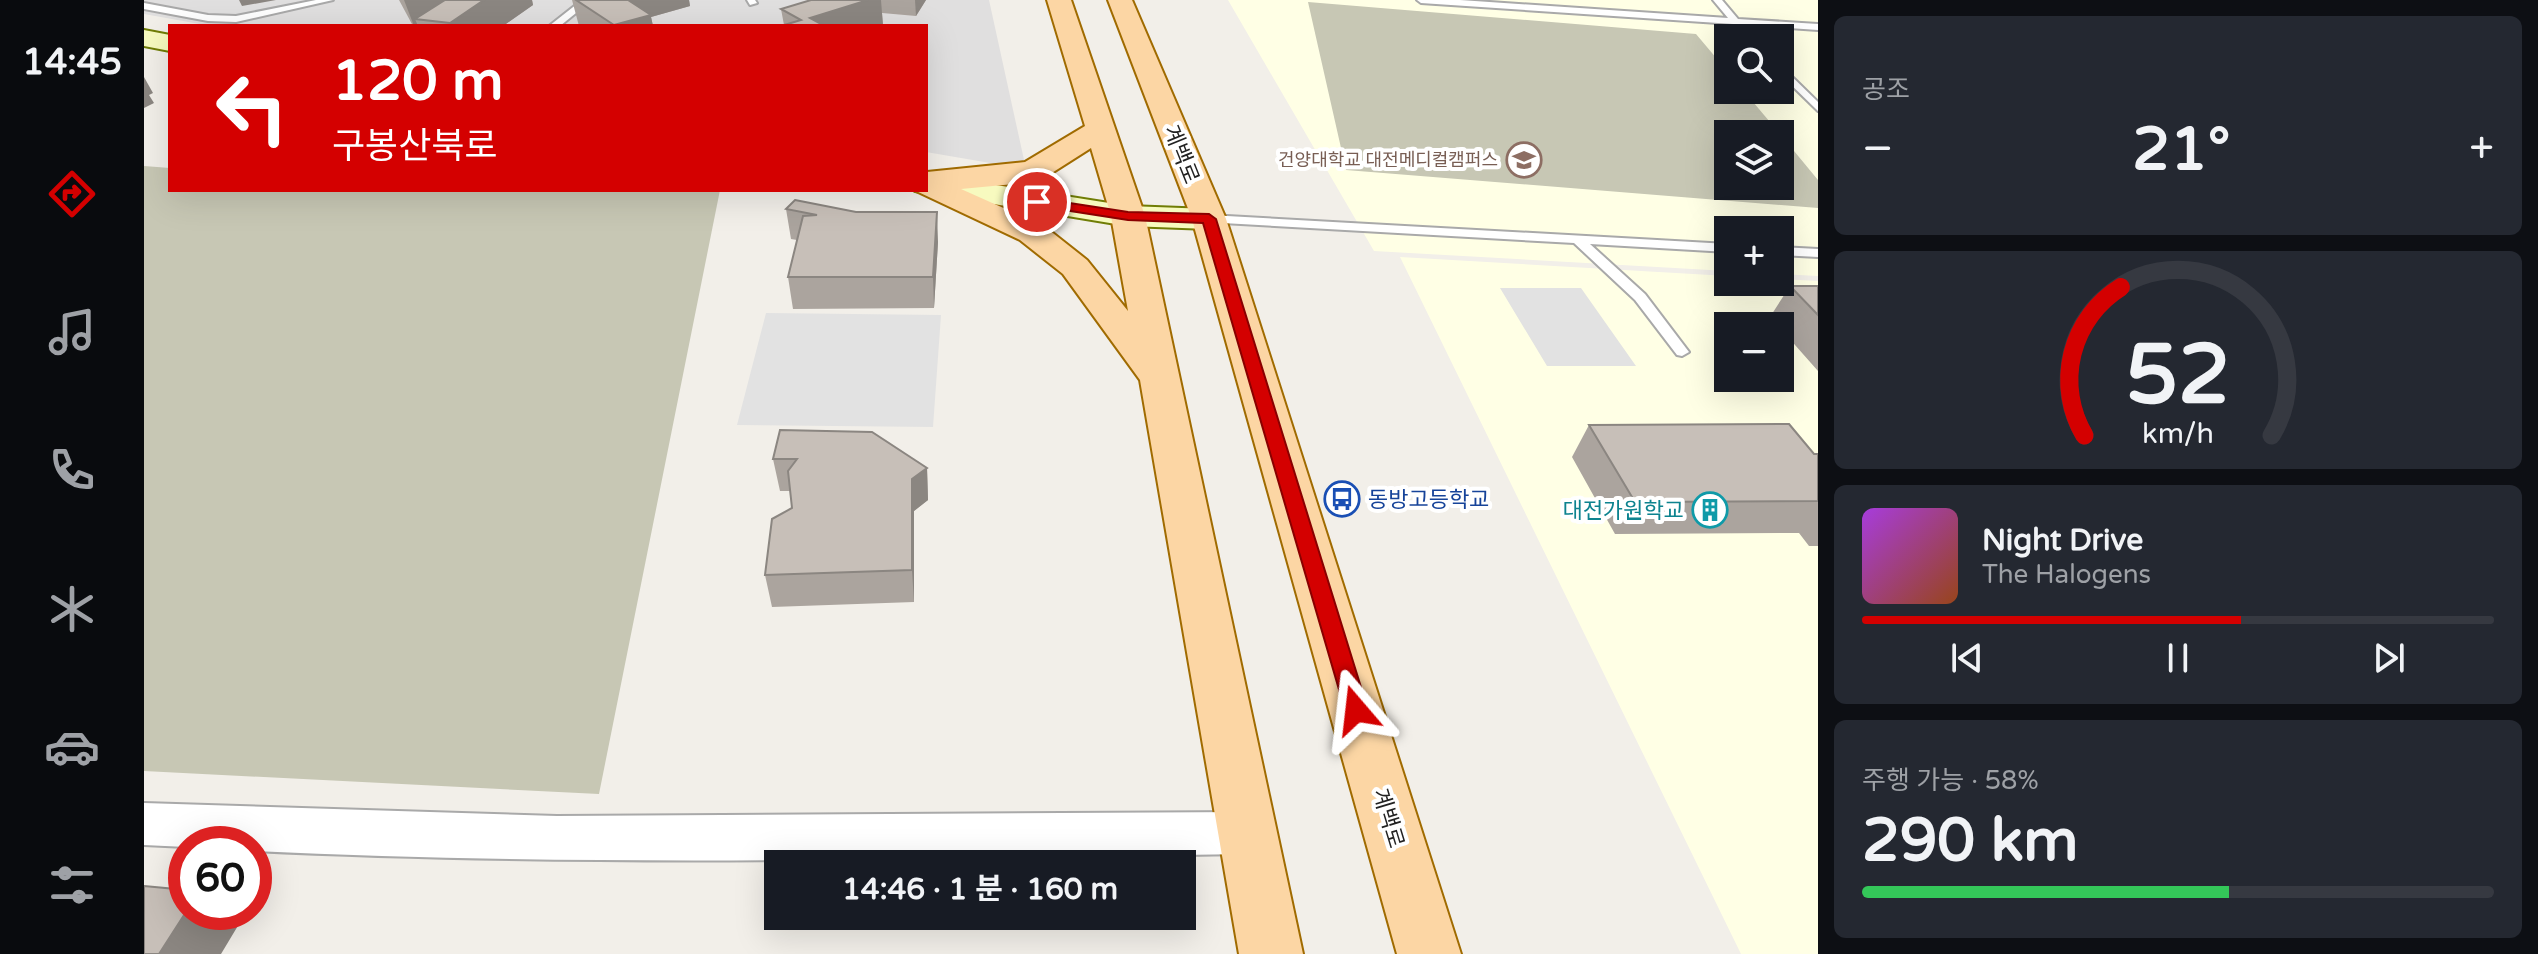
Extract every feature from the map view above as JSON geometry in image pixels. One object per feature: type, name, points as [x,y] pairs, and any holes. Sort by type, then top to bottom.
[{"type":"main road","points":[[1059,0],[1128,216],[1271,954]]},
{"type":"main road","name":"계백로","points":[[1120,0],[1209,219],[1429,954]]},
{"type":"main road","points":[[144,38],[168,43]]},
{"type":"main road","points":[[928,184],[1014,175],[1036,169],[1100,129]]},
{"type":"main road","points":[[928,184],[1128,216],[1209,219]]},
{"type":"main road","points":[[928,185],[1032,233],[1075,267],[1158,377]]},
{"type":"street","points":[[144,824],[315,834],[845,838],[1246,833]]},
{"type":"lane","points":[[144,6],[208,18],[236,19],[329,0]]},
{"type":"lane","points":[[557,24],[588,0]]},
{"type":"lane","points":[[1421,0],[1818,27]]},
{"type":"lane","points":[[1717,0],[1737,24]]},
{"type":"lane","points":[[1794,83],[1818,108]]},
{"type":"lane","points":[[1209,219],[1714,247]]},
{"type":"lane","points":[[1578,240],[1640,297],[1682,352]]},
{"type":"lane","points":[[1794,252],[1818,253]]},
{"type":"shaded area","points":[[144,0],[989,0],[1026,169],[928,152],[928,24],[200,24],[144,14]]},
{"type":"shaded area","name":"건양대학교 대전메디컬캠퍼스","points":[[1228,0],[1818,0],[1818,276],[1794,275],[1794,216],[1714,216],[1714,270],[1374,251]]},
{"type":"shaded area","points":[[1308,2],[1696,34],[1714,55],[1714,104],[1755,104],[1768,120],[1714,120],[1714,200],[1346,170]]},
{"type":"shaded area","points":[[1794,151],[1818,180],[1818,208],[1719,200],[1794,200]]},
{"type":"shaded area","points":[[144,166],[168,168],[168,192],[720,192],[599,794],[144,771]]},
{"type":"shaded area","points":[[1400,257],[1714,275],[1714,296],[1794,296],[1794,280],[1818,281],[1818,954],[1741,954]]},
{"type":"shaded area","points":[[1500,288],[1581,288],[1636,366],[1547,366]]},
{"type":"shaded area","points":[[766,313],[941,315],[933,427],[737,425]]},
{"type":"building","points":[[445,0],[484,0],[450,23],[415,19]]},
{"type":"building","points":[[576,0],[628,0],[651,15],[612,24]]},
{"type":"building","points":[[811,0],[868,0],[810,18],[821,24],[788,24],[801,20],[781,9]]},
{"type":"building","points":[[795,200],[856,212],[937,212],[933,277],[788,277],[803,216],[817,215],[786,209]]},
{"type":"building","points":[[1794,286],[1818,286],[1818,315],[1794,290]]},
{"type":"building","points":[[1789,424],[1814,454],[1818,454],[1818,501],[1635,502],[1589,425]]},
{"type":"building","points":[[780,430],[872,432],[927,468],[912,479],[912,570],[765,575],[772,519],[792,508],[788,471],[797,459],[773,459]]},
{"type":"building","points":[[144,886],[168,888],[168,930],[174,930],[159,954],[144,954]]},
{"type":"place","name":"건양대학교 대전메디컬캠퍼스","points":[[1524,160]]},
{"type":"place","name":"동방고등학교","points":[[1342,499]]},
{"type":"place","name":"대전가원학교","points":[[1710,510]]},
{"type":"route","points":[[1037,202],[1128,216],[1209,219],[1356,710]]}]
